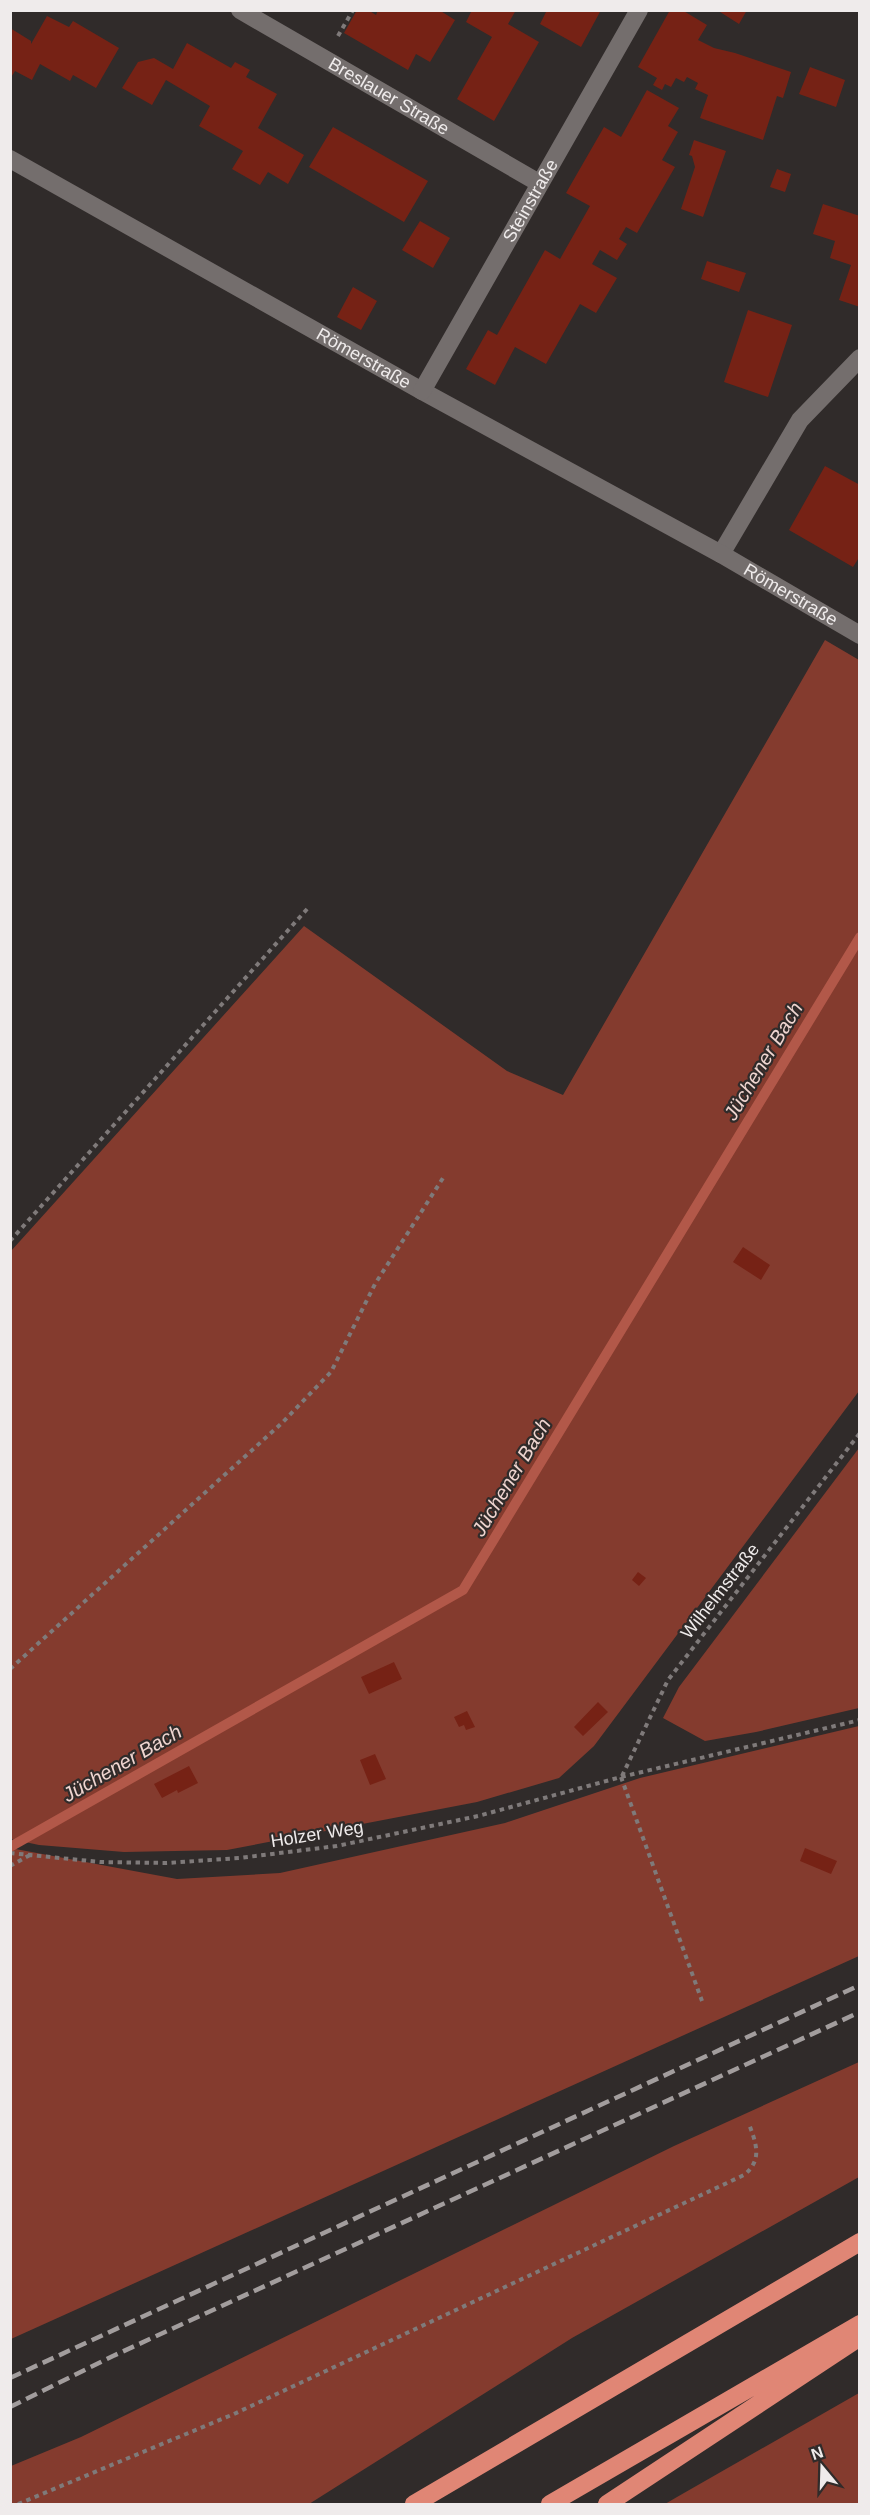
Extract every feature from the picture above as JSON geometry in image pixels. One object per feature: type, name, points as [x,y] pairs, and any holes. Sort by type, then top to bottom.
[{"type":"highway","points":[[414,2505],[860,2242]]},
{"type":"highway","points":[[550,2505],[860,2324]]},
{"type":"highway","points":[[607,2505],[860,2337]]},
{"type":"street","name":"Breslauer Straße","points":[[240,10],[539,183]]},
{"type":"street","name":"Steinstraße","points":[[422,391],[639,10]]},
{"type":"street","name":"Römerstraße","points":[[10,159],[422,391],[721,554],[860,634]]},
{"type":"street","points":[[721,554],[800,420],[860,358]]},
{"type":"path","points":[[10,1241],[308,908]]},
{"type":"path","points":[[10,1669],[282,1423],[324,1381],[343,1350],[375,1284],[443,1178]]},
{"type":"path","name":"Wilhelmstraße","points":[[621,1777],[668,1680],[860,1433]]},
{"type":"path","name":"Holzer Weg","points":[[10,1853],[100,1862],[167,1863],[297,1851],[387,1836],[478,1816],[621,1777],[860,1720]]},
{"type":"path","points":[[621,1777],[702,2001]]},
{"type":"path","points":[[10,1866],[31,1855]]},
{"type":"path","points":[[18,2505],[244,2409],[744,2175],[753,2167],[757,2155],[749,2124]]},
{"type":"shaded area","points":[[825,640],[859,660],[859,1391],[594,1746],[559,1778],[477,1802],[227,1850],[124,1852],[39,1845],[11,1839],[11,1251],[304,926],[507,1071],[563,1095]]},
{"type":"shaded area","points":[[859,1448],[859,1708],[756,1732],[705,1741],[663,1718],[679,1687]]},
{"type":"shaded area","points":[[859,1726],[859,1956],[11,2339],[10,1848],[177,1879],[280,1873],[505,1823],[640,1778]]},
{"type":"shaded area","points":[[859,2062],[859,2177],[572,2338],[309,2504],[11,2504],[11,2466],[81,2437],[674,2146]]},
{"type":"shaded area","points":[[859,2393],[859,2504],[665,2504],[677,2497]]},
{"type":"building","points":[[357,10],[368,10],[376,15],[378,10],[439,10],[455,20],[430,62],[416,54],[408,70],[344,33]]},
{"type":"building","points":[[472,10],[516,10],[508,24],[539,42],[494,121],[457,99],[492,37],[466,22]]},
{"type":"building","points":[[547,10],[601,10],[581,47],[540,24]]},
{"type":"building","points":[[670,10],[682,10],[707,25],[698,40],[714,48],[791,72],[783,98],[777,96],[763,140],[700,118],[708,95],[695,89],[698,83],[687,77],[684,82],[676,78],[671,87],[665,84],[662,90],[653,85],[657,78],[638,67]]},
{"type":"building","points":[[717,10],[747,10],[739,24]]},
{"type":"building","points":[[47,16],[69,27],[73,21],[119,48],[96,88],[73,75],[70,81],[40,64],[32,80],[15,71],[10,79],[10,28],[31,41],[31,44]]},
{"type":"building","points":[[187,43],[231,68],[235,62],[250,70],[246,77],[277,94],[258,128],[304,155],[288,184],[268,172],[260,185],[232,169],[243,151],[199,126],[210,106],[166,80],[152,105],[122,88],[138,62],[154,58],[173,69]]},
{"type":"building","points":[[810,67],[845,80],[836,107],[799,94]]},
{"type":"building","points":[[647,90],[679,108],[668,126],[678,132],[662,160],[675,167],[637,233],[626,227],[619,239],[627,244],[617,260],[600,250],[592,264],[617,278],[596,313],[580,304],[546,364],[515,347],[495,385],[466,369],[488,330],[497,335],[545,250],[560,259],[590,206],[566,193],[604,127],[621,137]]},
{"type":"building","points":[[333,127],[428,181],[404,222],[309,167]]},
{"type":"building","points":[[694,140],[726,151],[703,217],[681,209],[695,167],[692,156],[689,155]]},
{"type":"building","points":[[777,169],[791,174],[785,192],[770,187]]},
{"type":"building","points":[[823,204],[860,216],[860,307],[839,300],[851,265],[830,258],[835,241],[813,234]]},
{"type":"building","points":[[420,221],[450,238],[433,268],[402,250]]},
{"type":"building","points":[[707,261],[746,273],[739,292],[701,279]]},
{"type":"building","points":[[353,287],[377,301],[361,330],[337,317]]},
{"type":"building","points":[[748,310],[792,325],[768,397],[724,382]]},
{"type":"building","points":[[825,466],[860,485],[860,556],[853,567],[789,530]]},
{"type":"building","points":[[743,1247],[770,1265],[761,1280],[733,1262]]},
{"type":"building","points":[[638,1572],[646,1578],[639,1586],[632,1580]]},
{"type":"building","points":[[394,1662],[402,1679],[369,1694],[361,1677]]},
{"type":"building","points":[[598,1702],[608,1712],[583,1736],[574,1727]]},
{"type":"building","points":[[467,1711],[475,1727],[466,1730],[464,1725],[459,1727],[454,1717]]},
{"type":"building","points":[[375,1754],[386,1779],[370,1785],[360,1760]]},
{"type":"building","points":[[189,1766],[198,1783],[162,1798],[154,1784]]},
{"type":"building","points":[[805,1848],[837,1861],[831,1874],[800,1861]]},
{"type":"waterway","name":"Jüchener Bach","points":[[10,1847],[463,1590],[860,937]]},
{"type":"railway","points":[[10,2378],[860,1985]]},
{"type":"railway","points":[[10,2407],[113,2356],[860,2012]]}]
